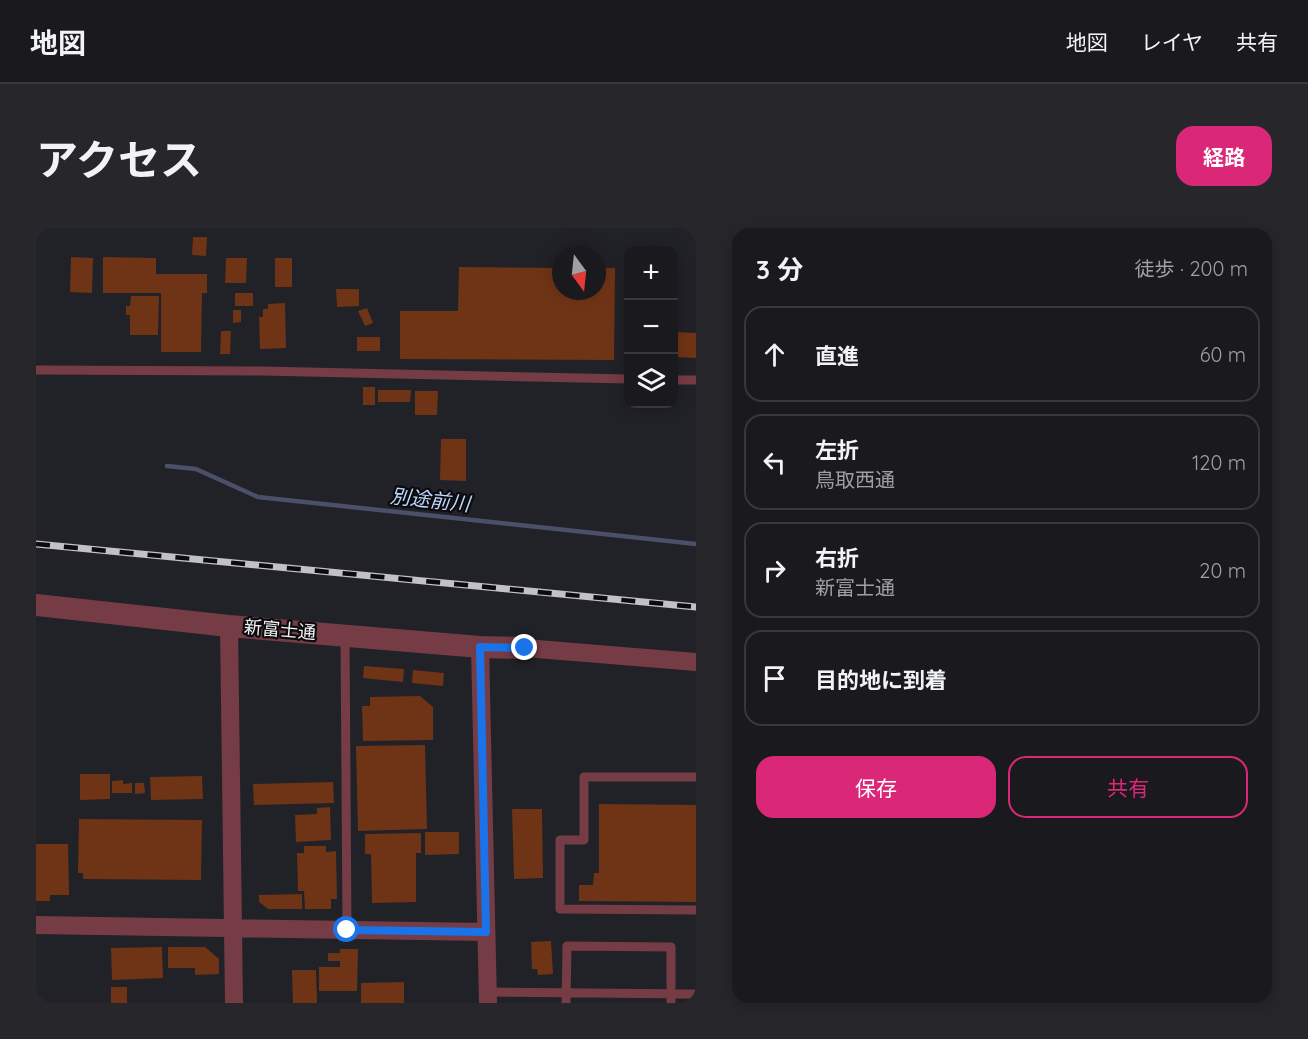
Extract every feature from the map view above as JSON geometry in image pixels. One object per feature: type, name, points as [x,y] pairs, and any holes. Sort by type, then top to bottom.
[{"type":"street","name":"新富士通","points":[[36,605],[229,626],[480,647],[525,648]]},
{"type":"street","points":[[229,626],[234,1003]]},
{"type":"street","points":[[480,647],[488,997]]},
{"type":"street","points":[[525,648],[696,662]]},
{"type":"street","points":[[36,926],[486,932]]},
{"type":"lane","points":[[36,370],[262,371],[624,379]]},
{"type":"lane","points":[[678,380],[696,380]]},
{"type":"lane","points":[[345,635],[347,930]]},
{"type":"lane","points":[[696,777],[584,777],[584,840],[560,840],[560,909],[696,910]]},
{"type":"lane","points":[[566,1003],[567,946],[671,947],[671,998]]},
{"type":"lane","points":[[488,997],[566,993],[671,998],[696,994]]},
{"type":"building","points":[[193,237],[207,237],[206,256],[192,255]]},
{"type":"building","points":[[71,257],[93,258],[92,293],[70,292]]},
{"type":"building","points":[[103,257],[156,258],[156,274],[207,274],[207,293],[202,293],[201,352],[161,352],[161,293],[103,293]]},
{"type":"building","points":[[226,258],[247,258],[246,283],[225,283]]},
{"type":"building","points":[[275,258],[292,258],[292,287],[275,287]]},
{"type":"building","points":[[459,267],[552,268],[552,300],[606,300],[606,268],[615,268],[614,360],[400,359],[400,311],[458,311]]},
{"type":"building","points":[[336,289],[359,289],[359,306],[337,307]]},
{"type":"building","points":[[235,293],[253,293],[253,306],[235,306]]},
{"type":"building","points":[[131,296],[159,296],[158,335],[130,335],[130,315],[126,315],[126,306],[130,306]]},
{"type":"building","points":[[285,303],[286,348],[260,349],[259,317],[263,317],[263,309],[268,309],[268,304]]},
{"type":"building","points":[[367,308],[373,323],[365,326],[358,311]]},
{"type":"building","points":[[233,310],[241,310],[241,322],[233,323]]},
{"type":"building","points":[[221,331],[231,331],[230,354],[220,354]]},
{"type":"building","points":[[678,332],[696,333],[696,358],[678,357]]},
{"type":"building","points":[[357,337],[380,337],[380,351],[357,351]]},
{"type":"building","points":[[363,387],[375,387],[375,405],[363,405]]},
{"type":"building","points":[[378,390],[411,390],[410,402],[378,402]]},
{"type":"building","points":[[415,391],[438,391],[437,415],[415,415]]},
{"type":"building","points":[[441,439],[466,439],[466,481],[440,480]]},
{"type":"building","points":[[364,666],[404,669],[403,682],[363,678]]},
{"type":"building","points":[[413,670],[444,673],[443,686],[412,683]]},
{"type":"building","points":[[420,696],[433,707],[433,740],[363,741],[362,706],[370,706],[370,697]]},
{"type":"building","points":[[425,745],[427,829],[358,831],[356,746]]},
{"type":"building","points":[[80,774],[110,774],[110,799],[80,800]]},
{"type":"building","points":[[202,776],[203,799],[151,800],[150,777]]},
{"type":"building","points":[[123,780],[123,784],[132,783],[132,793],[112,793],[112,781]]},
{"type":"building","points":[[333,782],[334,803],[254,805],[253,784]]},
{"type":"building","points":[[135,783],[144,783],[145,793],[135,794]]},
{"type":"building","points":[[599,804],[696,805],[696,902],[579,901],[579,885],[593,885],[594,873],[599,873]]},
{"type":"building","points":[[330,807],[331,840],[296,842],[295,815],[317,814],[317,808]]},
{"type":"building","points":[[512,809],[542,809],[543,878],[514,879]]},
{"type":"building","points":[[79,819],[202,820],[201,880],[83,879],[83,873],[78,873]]},
{"type":"building","points":[[425,832],[459,832],[459,854],[425,855]]},
{"type":"building","points":[[421,833],[421,853],[416,853],[416,902],[372,903],[371,854],[365,854],[365,834]]},
{"type":"building","points":[[36,844],[68,844],[69,895],[50,895],[50,901],[36,901]]},
{"type":"building","points":[[304,846],[326,846],[326,852],[336,851],[337,899],[331,899],[331,909],[305,909],[304,891],[298,891],[297,853],[304,853]]},
{"type":"building","points":[[302,894],[302,909],[268,909],[259,902],[259,895]]},
{"type":"building","points":[[551,941],[553,974],[538,975],[537,969],[532,969],[531,942]]},
{"type":"building","points":[[162,947],[163,978],[112,980],[111,948]]},
{"type":"building","points":[[168,947],[205,947],[219,959],[219,974],[195,975],[195,968],[168,968]]},
{"type":"building","points":[[340,949],[358,949],[357,991],[319,991],[319,967],[340,967],[340,961],[328,961],[328,953],[340,953]]},
{"type":"building","points":[[292,970],[316,970],[317,1003],[293,1003]]},
{"type":"building","points":[[404,982],[404,1003],[361,1003],[361,983]]},
{"type":"building","points":[[111,987],[127,987],[127,1003],[111,1003]]},
{"type":"waterway","name":"別途前川","points":[[167,466],[196,469],[258,497],[696,544]]},
{"type":"railway","points":[[36,544],[696,607]]},
{"type":"route","points":[[347,930],[486,932],[480,647],[525,648]]}]
